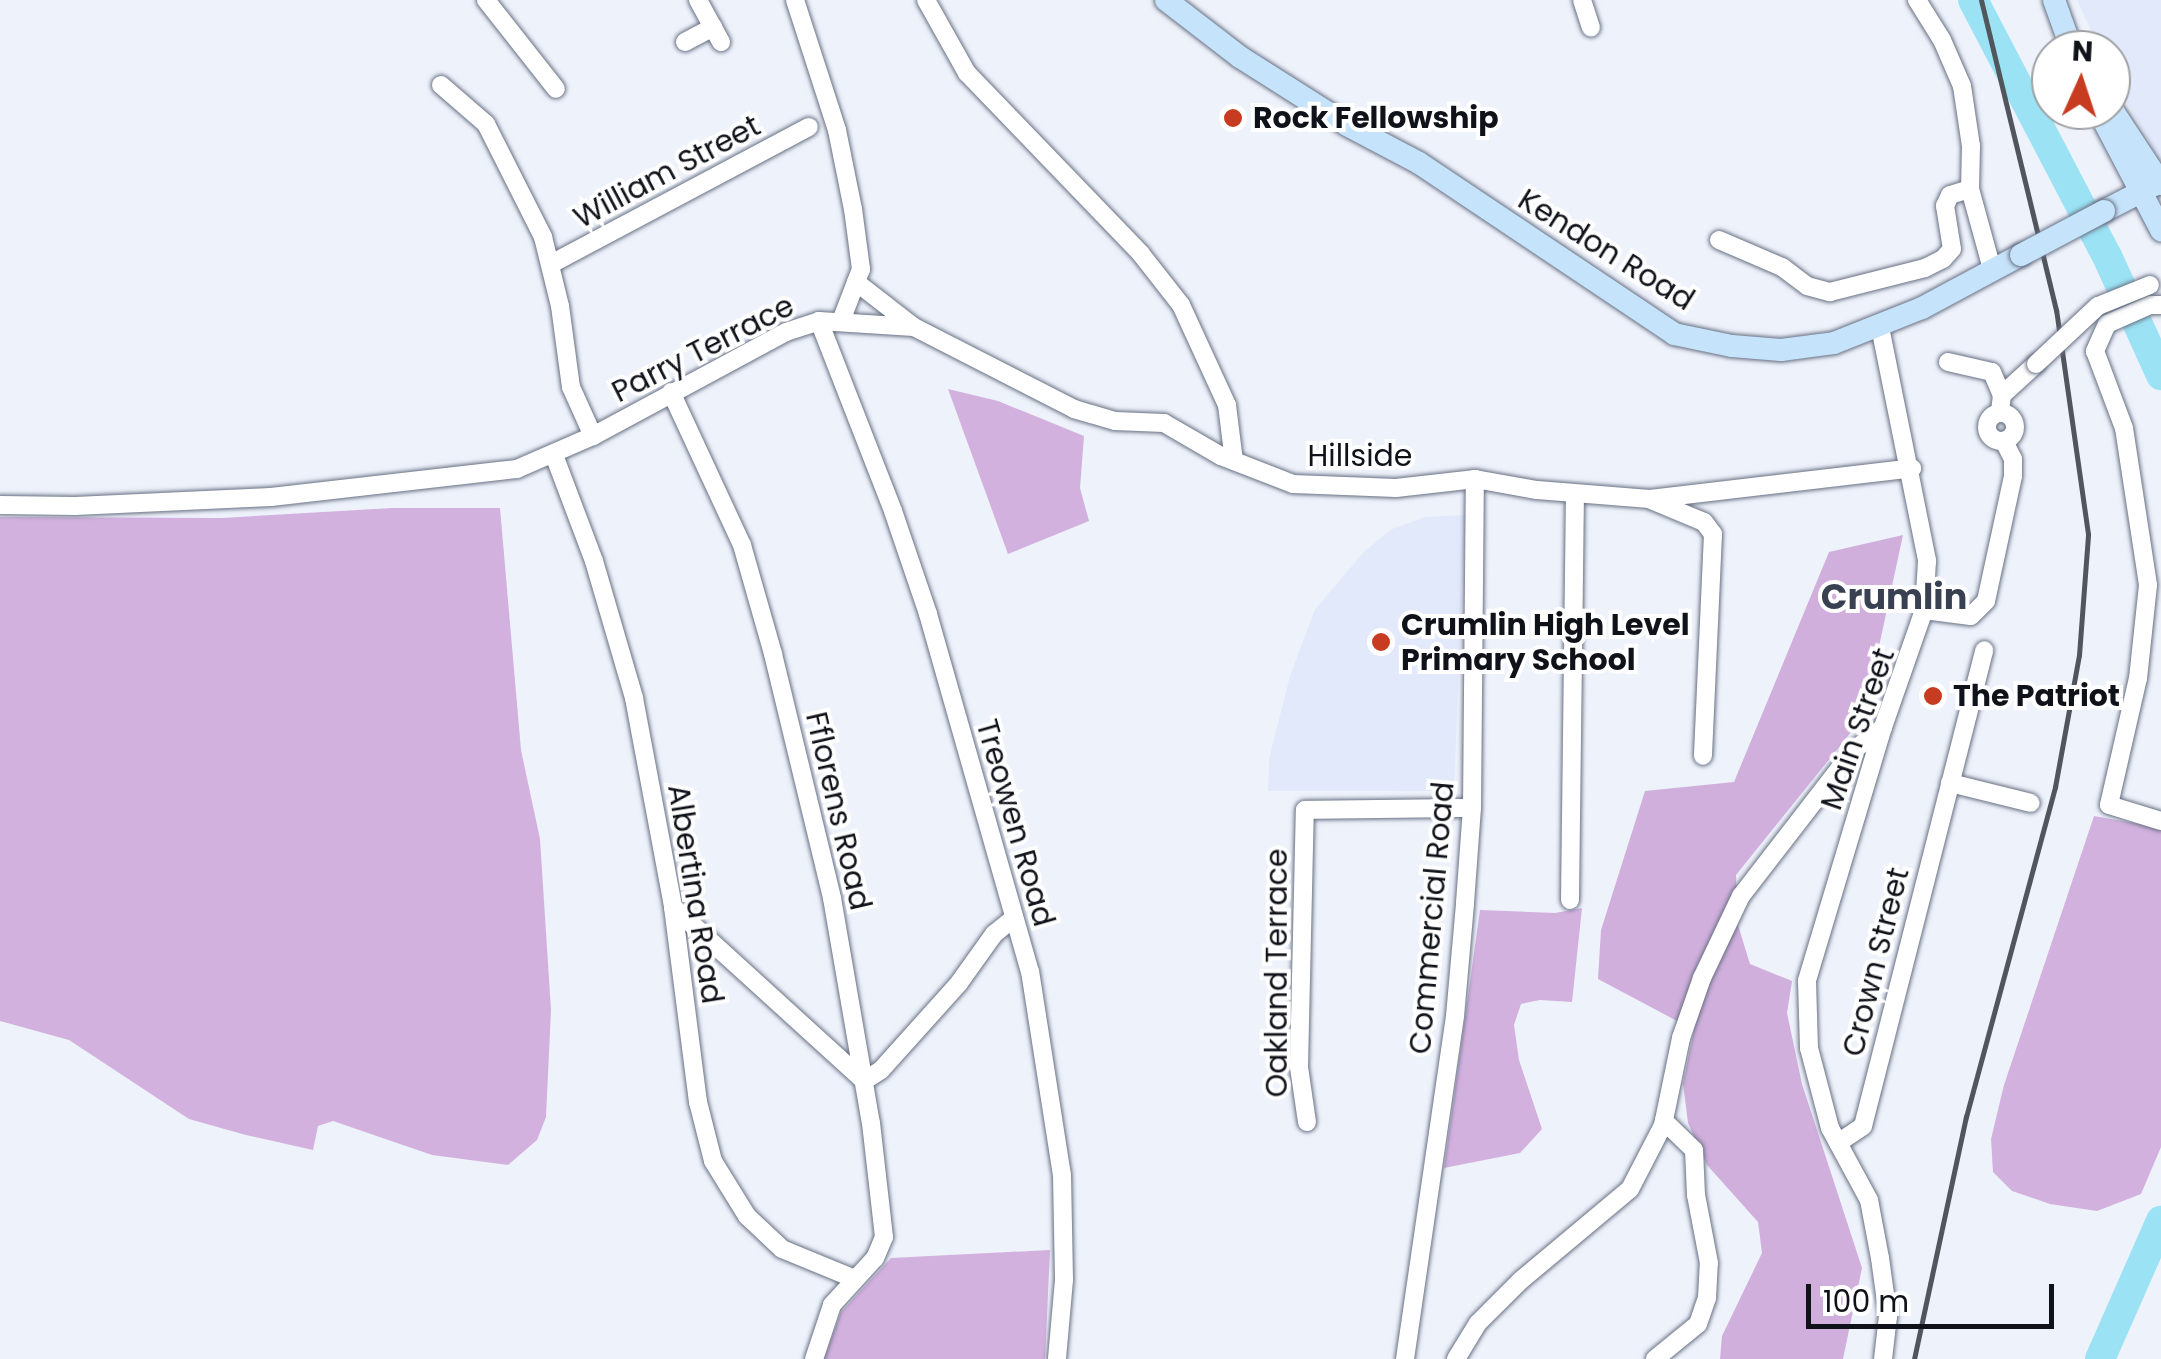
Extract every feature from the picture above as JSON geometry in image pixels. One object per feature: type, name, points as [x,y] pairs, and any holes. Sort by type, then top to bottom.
[{"type":"main road","name":"Kendon Road","points":[[1166,0],[1240,57],[1347,124],[1420,162],[1674,334],[1732,346],[1781,350],[1834,343],[1880,328],[2154,186]]},
{"type":"main road","points":[[2054,0],[2065,30]]},
{"type":"main road","points":[[2113,130],[2154,186]]},
{"type":"main road","points":[[2123,130],[2154,186],[2161,230]]},
{"type":"street","points":[[486,0],[556,90]]},
{"type":"street","points":[[685,42],[717,35],[698,0]]},
{"type":"street","points":[[795,0],[837,130],[862,269],[841,322]]},
{"type":"street","points":[[926,0],[967,73],[1141,254],[1181,306],[1227,405],[1234,461]]},
{"type":"street","points":[[1582,0],[1592,28]]},
{"type":"street","points":[[1917,0],[1942,40],[1962,86],[1971,146],[1970,189],[1992,269]]},
{"type":"street","points":[[441,85],[486,124],[543,237],[571,387],[592,436]]},
{"type":"street","name":"William Street","points":[[551,264],[808,128]]},
{"type":"street","points":[[1719,240],[1782,267],[1807,286],[1830,292],[1926,268],[1943,259],[1952,249],[1945,206],[1950,195],[1970,189]]},
{"type":"street","points":[[856,282],[914,327]]},
{"type":"street","points":[[1924,610],[1971,616],[1986,601],[2013,476],[2012,458],[2004,440],[1992,438],[1987,430],[1988,420],[2036,364],[2098,306],[2155,283]]},
{"type":"street","points":[[2156,305],[2113,320],[2103,329],[2096,358],[2124,428],[2148,600],[2138,678],[2109,806],[2161,821]]},
{"type":"street","name":"Parry Terrace","points":[[0,505],[271,496],[497,473],[554,456],[786,332],[819,322],[841,322]]},
{"type":"street","name":"Treowen Road","points":[[819,322],[893,511],[928,614],[1030,971],[1062,1176],[1064,1280],[1057,1359]]},
{"type":"street","name":"Hillside","points":[[841,322],[914,327],[1074,409],[1115,421],[1164,423],[1234,461],[1292,484],[1396,488],[1475,479],[1650,500],[1912,468]]},
{"type":"street","name":"Main Street","points":[[1880,328],[1912,468],[1927,561],[1924,610],[1883,727],[1807,980],[1809,1048],[1838,1142],[1869,1200],[1873,1219],[1888,1316],[1882,1359]]},
{"type":"street","points":[[1948,362],[1992,372],[2001,404]]},
{"type":"street","name":"Fflorens Road","points":[[671,392],[709,466],[742,544],[832,898],[864,1081],[884,1238],[875,1258],[856,1278]]},
{"type":"street","name":"Albertina Road","points":[[554,456],[594,560],[634,698],[673,906],[698,1102],[713,1161],[747,1216],[782,1248],[856,1278]]},
{"type":"street","name":"Commercial Road","points":[[1405,1359],[1455,1016],[1472,808],[1475,479]]},
{"type":"street","points":[[1570,900],[1575,494]]},
{"type":"street","points":[[1650,500],[1704,522],[1712,534],[1703,756]]},
{"type":"street","name":"Crown Street","points":[[1838,1142],[1863,1126],[1984,650]]},
{"type":"street","points":[[1456,1359],[1478,1323],[1520,1281],[1630,1189],[1664,1121],[1681,1038],[1702,978],[1741,896],[1854,750],[1883,727]]},
{"type":"street","points":[[1950,783],[2031,803]]},
{"type":"street","name":"Oakland Terrace","points":[[1307,1122],[1299,1067],[1305,810],[1472,808]]},
{"type":"street","points":[[673,906],[864,1081],[881,1070],[959,983],[994,934],[1014,918]]},
{"type":"street","points":[[1656,1359],[1698,1324],[1707,1298],[1709,1263],[1696,1196],[1694,1150],[1664,1121]]},
{"type":"street","points":[[814,1359],[832,1305],[856,1278]]},
{"type":"shaded area","points":[[2077,0],[2161,0],[2161,162],[2131,109],[2131,30],[2091,30]]},
{"type":"shaded area","points":[[948,389],[998,401],[1084,436],[1080,488],[1089,521],[1008,554]]},
{"type":"shaded area","points":[[392,508],[500,508],[521,750],[540,839],[551,1010],[546,1117],[537,1140],[508,1165],[432,1155],[333,1121],[318,1126],[313,1150],[189,1119],[69,1040],[0,1021],[0,517],[222,518]]},
{"type":"shaded area","name":"Crumlin High Level Primary School","points":[[1465,515],[1454,791],[1268,791],[1269,759],[1290,676],[1315,609],[1365,551],[1392,529],[1425,517]]},
{"type":"shaded area","points":[[1903,535],[1864,716],[1736,875],[1738,925],[1750,964],[1792,981],[1787,1013],[1802,1084],[1862,1268],[1843,1359],[1720,1359],[1722,1336],[1762,1253],[1758,1222],[1707,1165],[1688,1123],[1683,1083],[1694,1030],[1598,979],[1601,930],[1645,791],[1734,782],[1829,552]]},
{"type":"shaded area","points":[[2094,816],[2161,828],[2161,1147],[2141,1194],[2097,1211],[2050,1204],[2012,1191],[1993,1172],[1991,1139],[2004,1085]]},
{"type":"shaded area","points":[[1582,908],[1572,1002],[1540,1000],[1521,1004],[1514,1025],[1519,1060],[1542,1129],[1520,1153],[1444,1168],[1480,910],[1555,913]]},
{"type":"shaded area","points":[[1050,1250],[1045,1359],[824,1359],[841,1312],[891,1258]]},
{"type":"waterway","points":[[1973,0],[2107,256],[2161,375]]},
{"type":"waterway","points":[[2100,1359],[2161,1221]]},
{"type":"railway","points":[[1914,1359],[1966,1117],[2055,787],[2079,655],[2088,534],[2056,310],[1981,0]]},
{"type":"place","name":"Rock Fellowship","points":[[1233,118]]},
{"type":"place","name":"Crumlin High Level Primary School","points":[[1381,642]]},
{"type":"place","name":"The Patriot","points":[[1933,696]]},
{"type":"district","name":"Crumlin","points":[[1894,597]]}]
